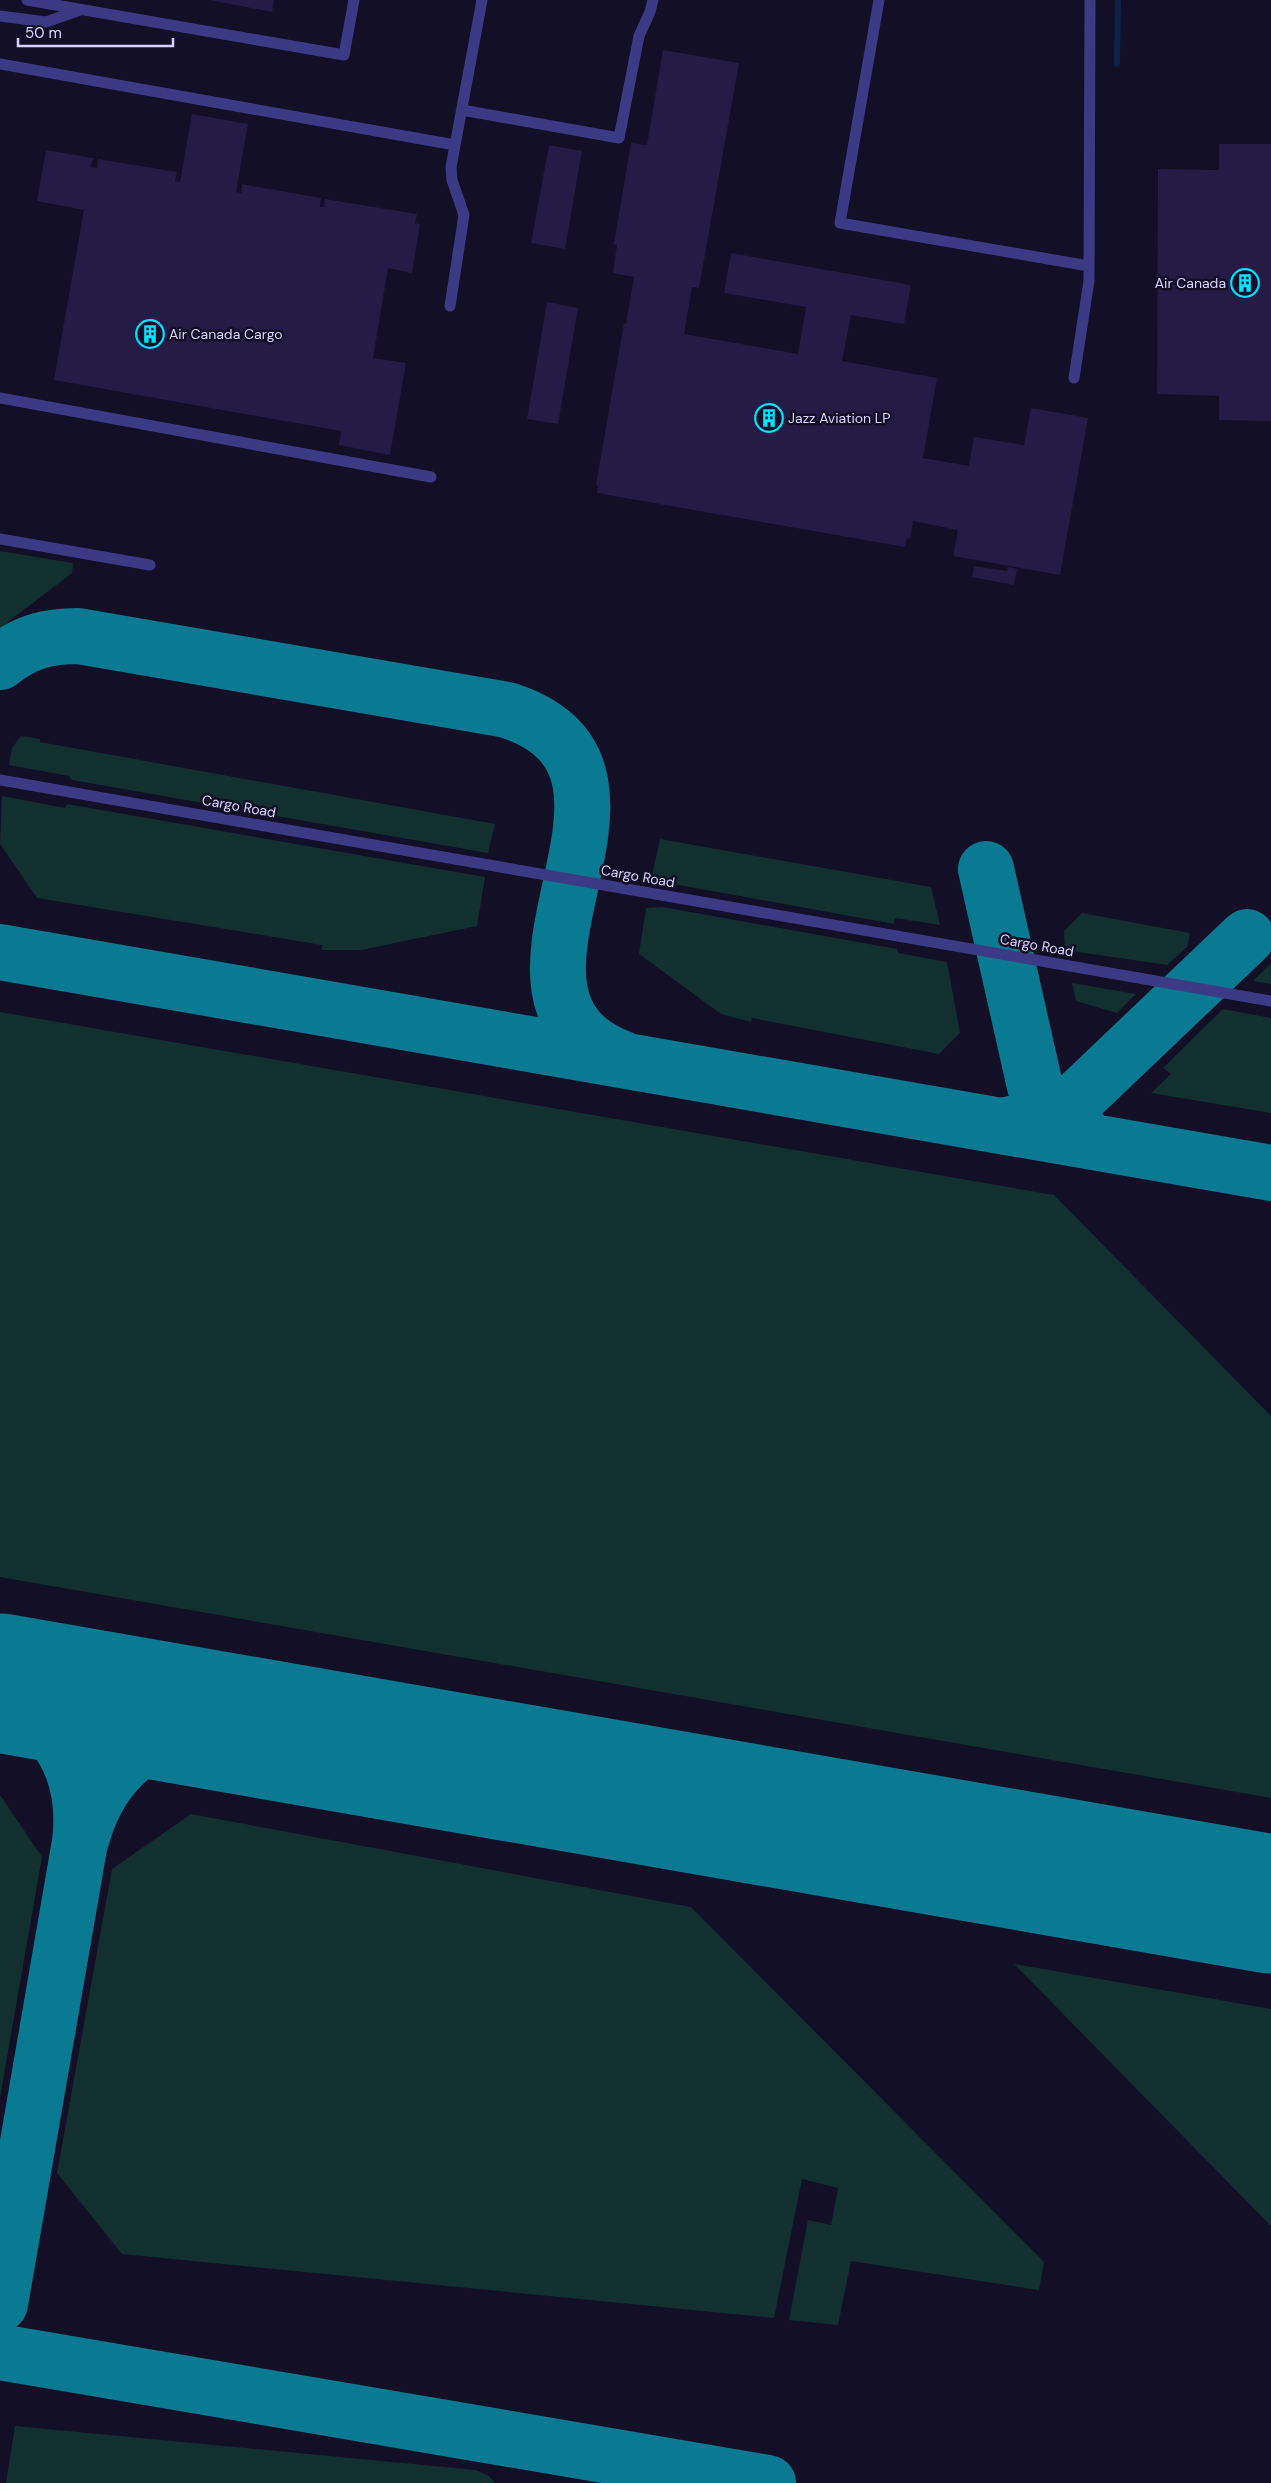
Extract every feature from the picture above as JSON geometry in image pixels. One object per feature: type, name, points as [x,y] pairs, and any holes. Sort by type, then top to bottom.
[{"type":"lane","points":[[27,0],[344,55],[354,0]]},
{"type":"lane","points":[[450,306],[464,215],[451,173],[482,0]]},
{"type":"lane","points":[[462,110],[618,138],[639,36],[650,12],[653,0]]},
{"type":"lane","points":[[879,0],[840,223],[1089,266]]},
{"type":"lane","points":[[1074,378],[1088,298],[1090,0]]},
{"type":"lane","points":[[0,16],[46,22],[82,9]]},
{"type":"lane","points":[[0,64],[455,145]]},
{"type":"lane","points":[[0,398],[431,477]]},
{"type":"lane","points":[[0,539],[150,564]]},
{"type":"lane","name":"Cargo Road","points":[[0,780],[1271,1001]]},
{"type":"green space","points":[[0,551],[73,563],[72,573],[0,628]]},
{"type":"green space","points":[[21,736],[40,739],[40,742],[495,824],[488,853],[72,780],[69,776],[9,765],[12,748]]},
{"type":"green space","points":[[2,796],[65,808],[67,804],[485,877],[477,926],[361,950],[322,950],[322,945],[37,898],[0,844]]},
{"type":"green space","points":[[660,839],[931,887],[940,925],[895,918],[894,924],[651,880]]},
{"type":"green space","points":[[663,907],[897,949],[898,953],[947,962],[960,1033],[939,1054],[752,1018],[751,1022],[721,1014],[639,954],[646,908]]},
{"type":"green space","points":[[1082,913],[1190,933],[1187,947],[1167,965],[1065,950],[1064,931]]},
{"type":"green space","points":[[1271,963],[1271,984],[1253,981]]},
{"type":"green space","points":[[1072,983],[1136,994],[1117,1013],[1076,1001]]},
{"type":"green space","points":[[1223,1009],[1271,1018],[1271,1113],[1151,1093],[1171,1074],[1163,1068]]},
{"type":"green space","points":[[0,1012],[1054,1195],[1271,1416],[1271,1798],[0,1577]]},
{"type":"green space","points":[[0,1795],[42,1857],[0,2098]]},
{"type":"green space","points":[[191,1814],[691,1907],[1044,2262],[1039,2290],[851,2261],[838,2325],[789,2320],[808,2220],[831,2225],[838,2188],[802,2179],[774,2318],[122,2254],[57,2173],[112,1869]]},
{"type":"green space","points":[[1014,1964],[1271,2009],[1271,2226]]},
{"type":"green space","points":[[15,2426],[476,2470],[489,2476],[495,2483],[6,2483]]},
{"type":"building","points":[[210,0],[274,0],[272,12]]},
{"type":"building","points":[[663,50],[739,63],[699,288],[692,287],[684,334],[798,354],[806,307],[724,293],[731,253],[911,285],[904,324],[851,315],[842,361],[937,378],[923,458],[969,466],[974,437],[1024,445],[1031,408],[1088,418],[1060,575],[953,556],[958,530],[913,521],[910,539],[907,538],[905,547],[597,493],[598,485],[596,485],[624,323],[626,324],[634,277],[613,273],[617,245],[614,244],[631,143],[647,145]]},
{"type":"building","points":[[192,114],[248,124],[236,192],[241,193],[242,184],[321,198],[320,207],[324,207],[325,199],[417,214],[415,223],[420,224],[412,273],[388,268],[373,358],[406,363],[390,455],[339,445],[341,431],[54,380],[84,210],[37,201],[46,150],[93,158],[91,167],[97,168],[98,159],[177,172],[175,181],[180,182]]},
{"type":"building","points":[[1219,144],[1271,144],[1271,421],[1219,420],[1219,396],[1157,394],[1158,169],[1219,170]]},
{"type":"building","points":[[549,145],[582,151],[565,249],[531,243]]},
{"type":"building","points":[[547,302],[578,308],[558,424],[527,419]]},
{"type":"building","points":[[974,566],[1007,571],[1008,567],[1017,569],[1014,585],[972,577]]},
{"type":"waterway","points":[[1117,64],[1118,0]]},
{"type":"taxiway","points":[[0,662],[27,645],[57,637],[78,636],[507,710],[559,740],[580,781],[581,830],[560,937],[559,986],[577,1028],[623,1059]]},
{"type":"taxiway","points":[[986,869],[1035,1086],[1055,1114],[1084,1135]]},
{"type":"taxiway","points":[[1007,1125],[1050,1116],[1075,1101],[1247,937]]},
{"type":"taxiway","points":[[0,952],[1271,1173]]},
{"type":"taxiway","points":[[0,1692],[39,1719],[54,1735],[66,1754],[74,1773],[79,1795],[81,1818],[80,1842],[0,2304]]},
{"type":"taxiway","points":[[81,1840],[97,1799],[108,1781],[122,1765],[156,1741],[176,1734],[210,1728],[284,1732]]},
{"type":"taxiway","points":[[0,2352],[768,2483]]},
{"type":"runway","points":[[0,1683],[1271,1904]]},
{"type":"place","name":"Air Canada","points":[[1245,283]]},
{"type":"place","name":"Air Canada Cargo","points":[[150,334]]},
{"type":"place","name":"Jazz Aviation LP","points":[[769,418]]}]
